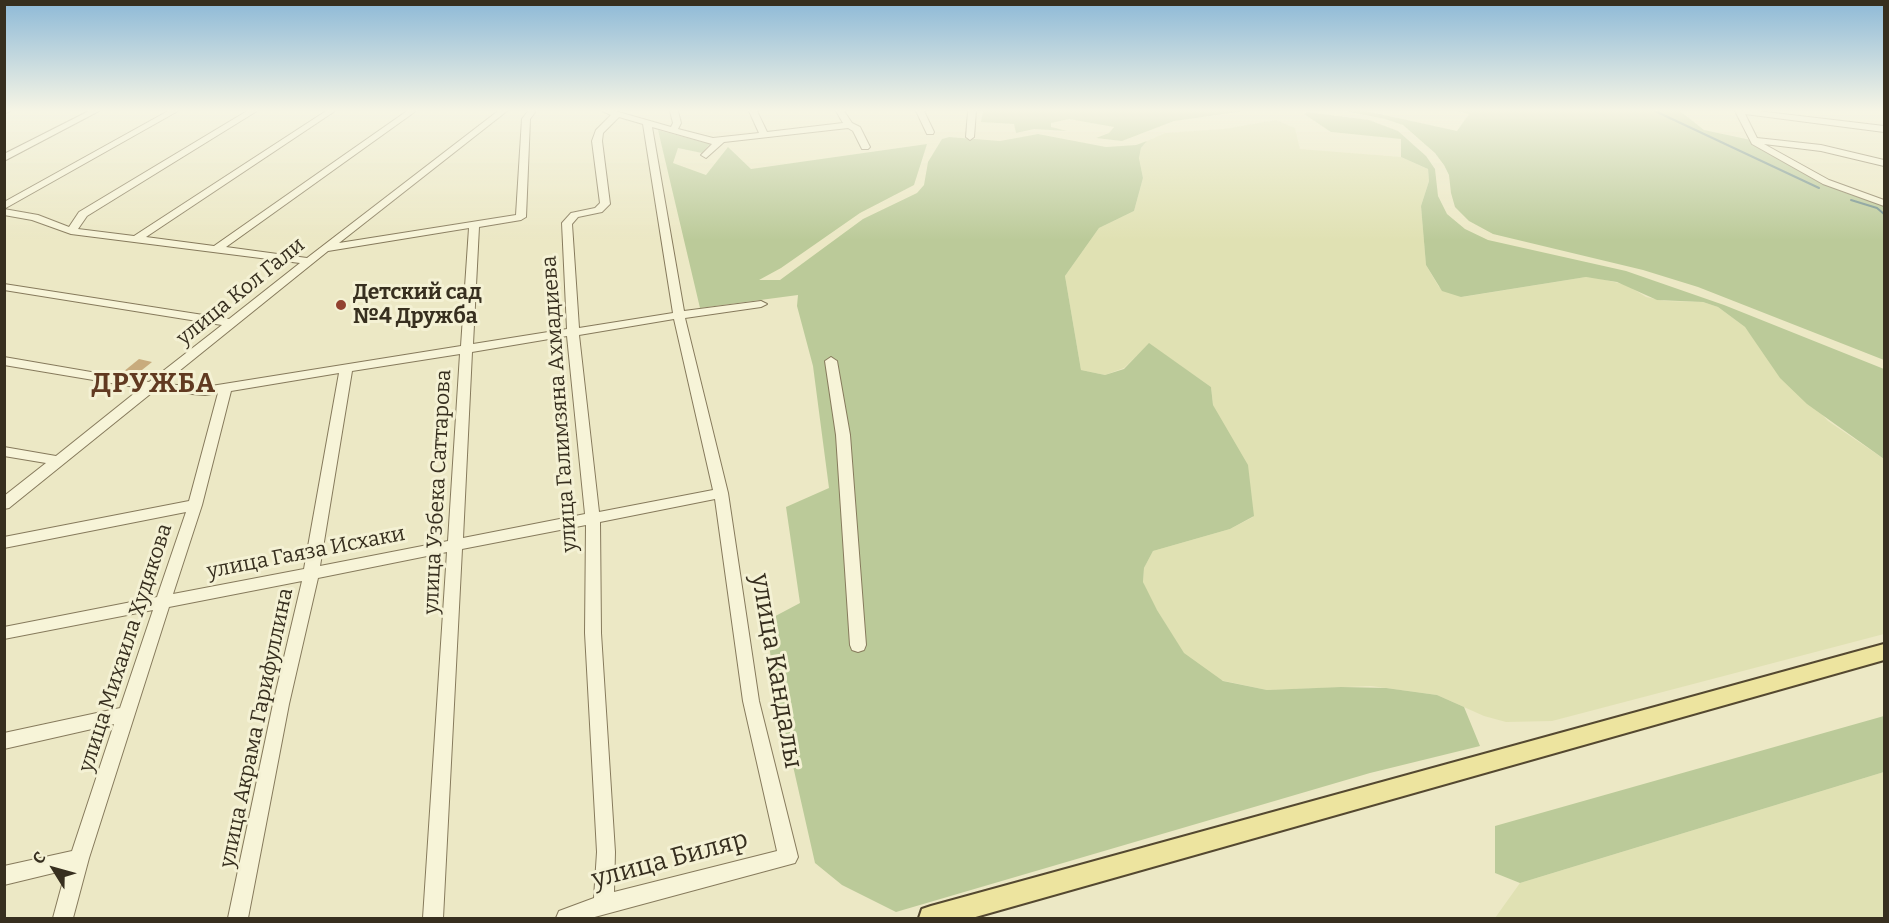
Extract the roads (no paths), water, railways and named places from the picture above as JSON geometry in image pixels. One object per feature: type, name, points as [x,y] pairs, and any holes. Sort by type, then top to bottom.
[{"type":"main road","points":[[931,918],[1881,653]]},
{"type":"street","points":[[4,206],[97,154]]},
{"type":"street","points":[[71,231],[83,214],[182,154]]},
{"type":"street","points":[[138,238],[266,154]]},
{"type":"street","points":[[217,249],[351,154]]},
{"type":"street","name":"улица Кол Гали","points":[[4,504],[234,323],[325,248],[447,154]]},
{"type":"street","points":[[325,248],[521,217],[524,154]]},
{"type":"street","name":"улица Галимзяна Ахмадиева","points":[[599,154],[605,204],[598,210],[575,215],[567,224],[573,333],[593,518],[593,633],[606,852],[604,904]]},
{"type":"street","name":"улица Кандалы","points":[[652,154],[679,315],[721,493],[751,700],[788,857]]},
{"type":"street","points":[[1776,154],[1844,190],[1884,203]]},
{"type":"street","points":[[1847,154],[1884,163]]},
{"type":"street","points":[[4,212],[34,217],[71,231],[309,261]]},
{"type":"street","name":"улица Узбека Саттарова","points":[[433,918],[474,224]]},
{"type":"street","points":[[4,287],[234,323]]},
{"type":"street","points":[[4,361],[155,386],[206,391],[679,315],[761,304]]},
{"type":"street","points":[[831,361],[843,435],[858,645]]},
{"type":"street","name":"улица Акрама Гарифуллина","points":[[238,918],[281,704],[311,573],[346,370]]},
{"type":"street","name":"улица Михаила Худякова","points":[[63,918],[79,858],[195,505],[225,388]]},
{"type":"street","points":[[4,451],[59,461]]},
{"type":"street","name":"улица Гаяза Исхаки","points":[[4,633],[721,493]]},
{"type":"street","points":[[4,543],[195,505]]},
{"type":"street","points":[[4,741],[128,714]]},
{"type":"street","name":"улица Биляр","points":[[566,918],[604,904],[788,857]]},
{"type":"street","points":[[4,876],[79,858]]},
{"type":"waterway","points":[[1747,154],[1819,188]]},
{"type":"waterway","points":[[1851,200],[1877,208],[1884,214]]},
{"type":"place","name":"Детский сад №4 Дружба","points":[[341,305]]},
{"type":"district","name":"ДРУЖБА","points":[[154,384]]}]
